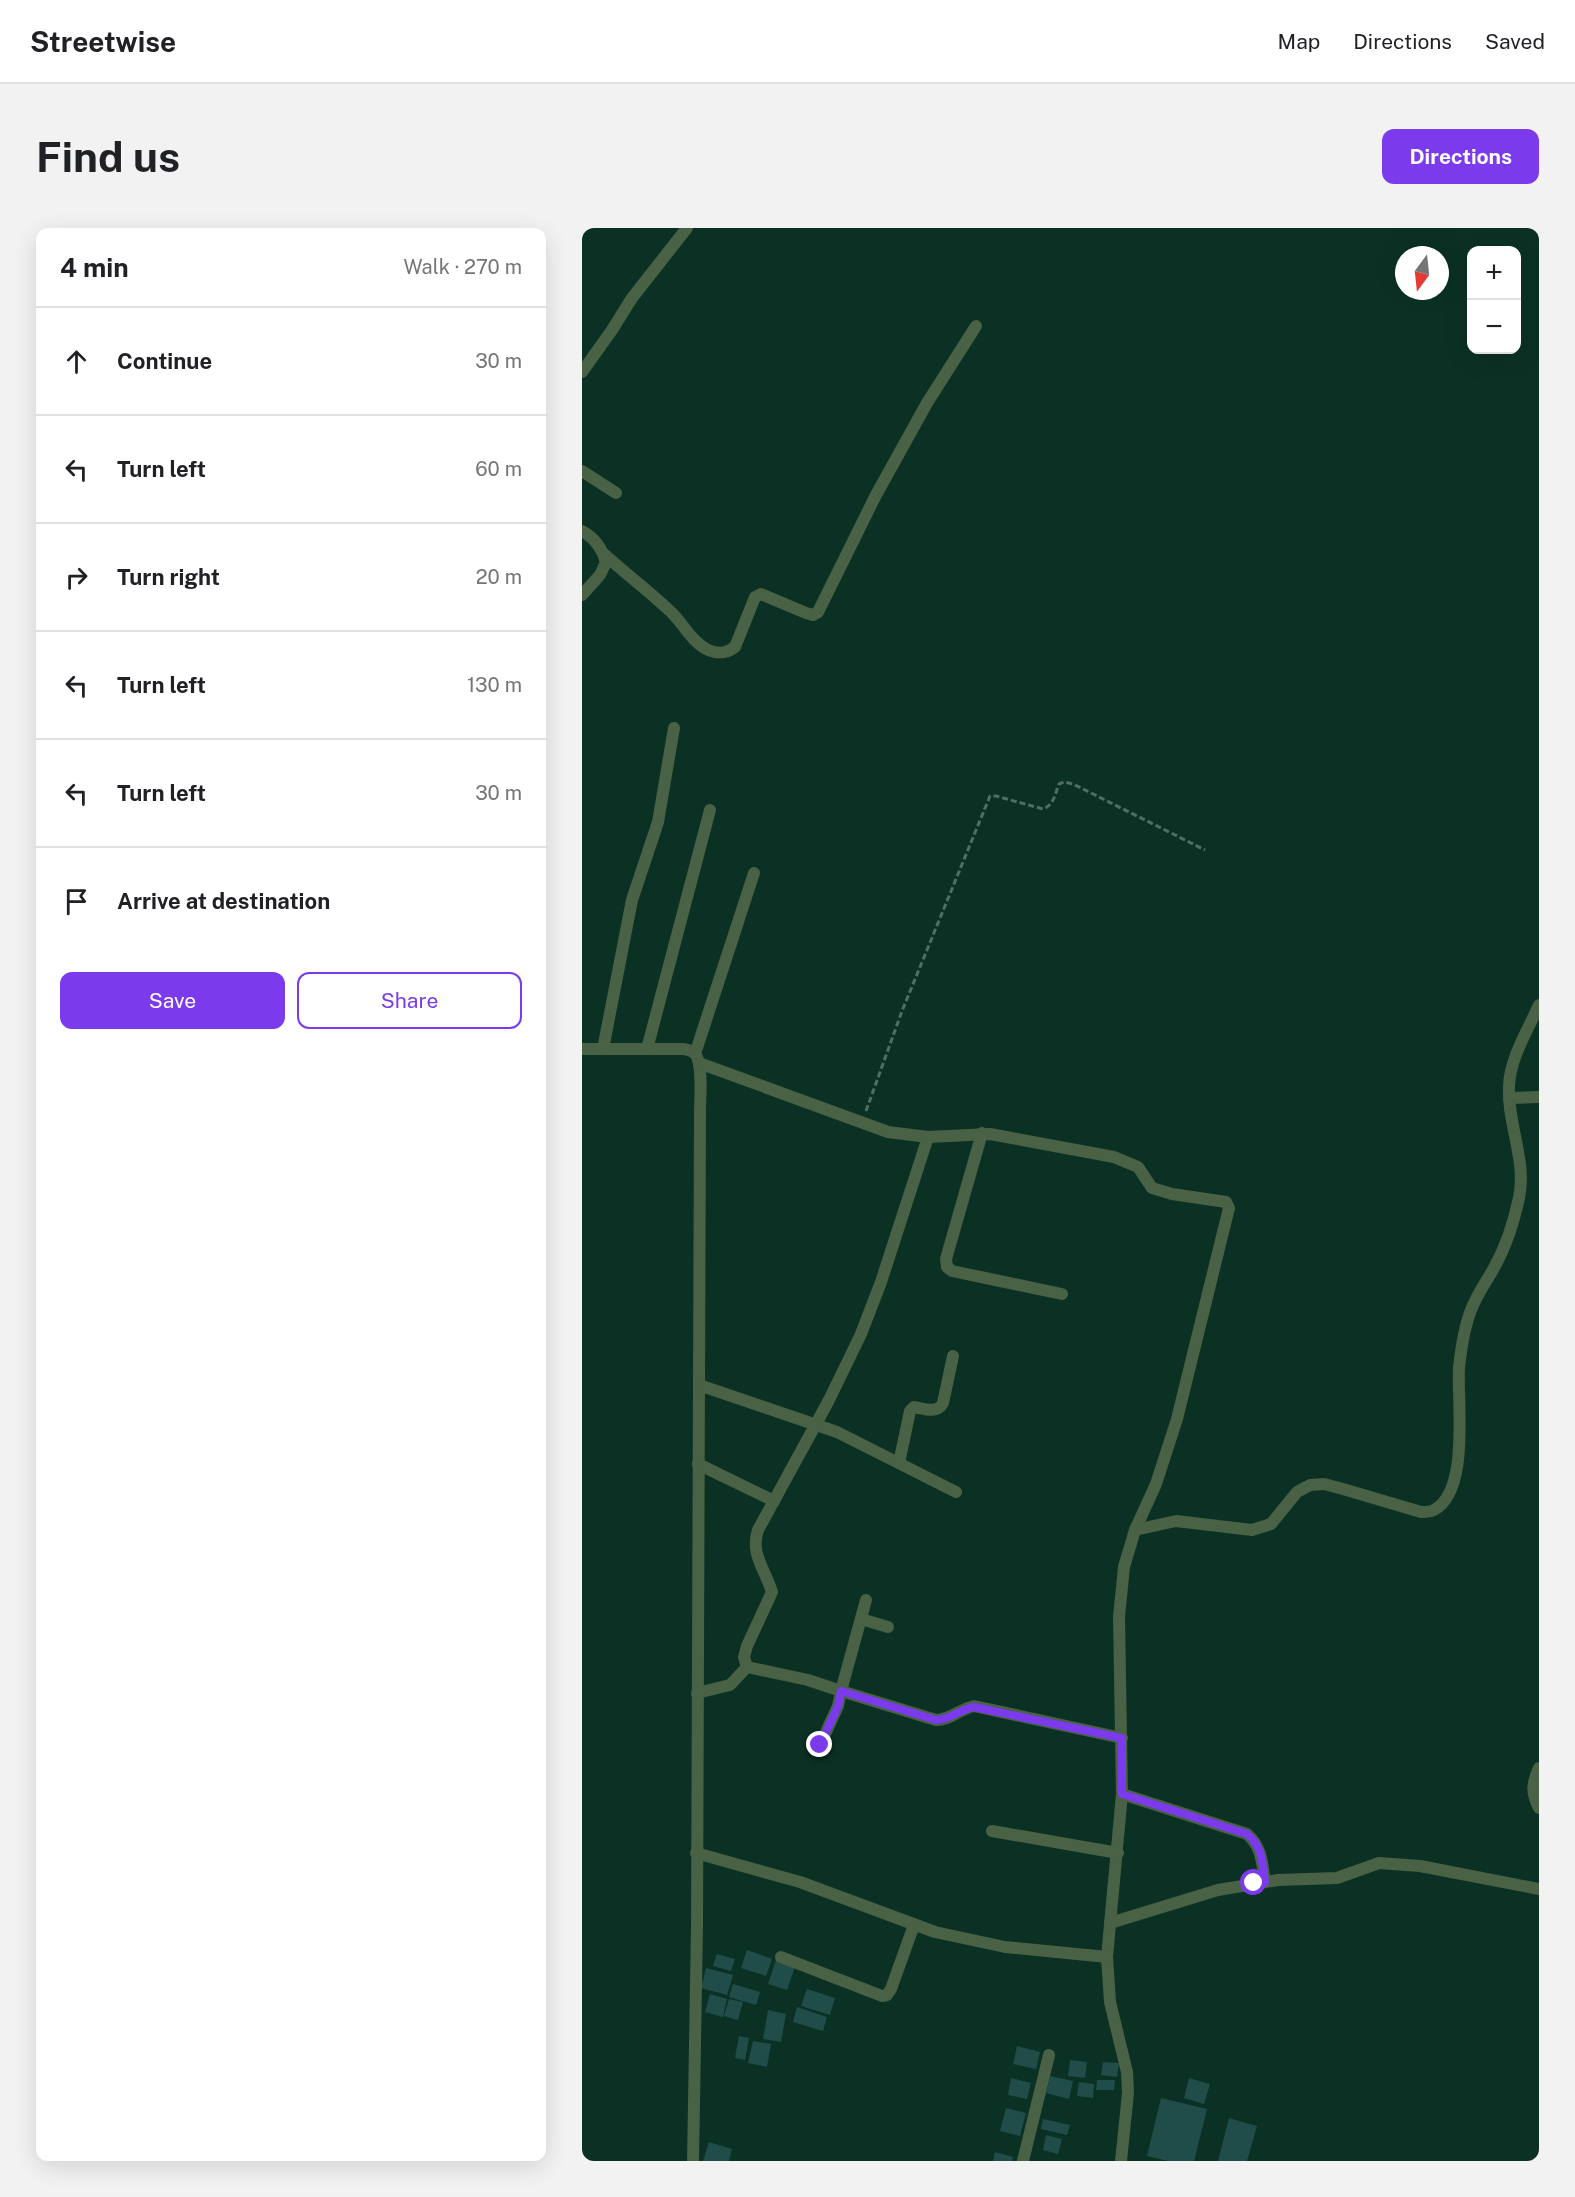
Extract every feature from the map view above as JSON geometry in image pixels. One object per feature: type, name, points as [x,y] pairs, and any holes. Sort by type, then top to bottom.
[{"type":"street","points":[[582,372],[632,298],[687,228]]},
{"type":"street","points":[[582,531],[595,541],[604,554],[673,614],[698,643],[708,650],[720,653],[728,652],[735,647],[755,597],[760,594],[813,615],[818,612],[876,495],[927,403],[976,326]]},
{"type":"street","points":[[582,471],[616,493]]},
{"type":"street","points":[[582,595],[604,569],[606,562],[604,554]]},
{"type":"street","points":[[603,1049],[632,900],[654,834],[674,728]]},
{"type":"street","points":[[647,1049],[711,810]]},
{"type":"street","points":[[693,2161],[697,1927],[699,1385],[697,1059],[754,873]]},
{"type":"street","points":[[1136,1530],[1176,1521],[1252,1530],[1271,1524],[1298,1492],[1310,1485],[1324,1484],[1421,1512],[1433,1511],[1442,1504],[1453,1488],[1456,1476],[1459,1370],[1464,1334],[1470,1311],[1495,1267],[1508,1237],[1519,1197],[1521,1165],[1509,1098],[1509,1083],[1513,1065],[1539,1005]]},
{"type":"street","points":[[582,1049],[691,1050],[697,1059],[861,1124],[888,1132],[928,1137],[982,1133],[1002,1135],[1114,1157],[1138,1167],[1152,1188],[1172,1194],[1226,1202],[1229,1208],[1176,1419],[1156,1484],[1136,1530],[1124,1567],[1119,1617],[1122,1794],[1107,1957],[1110,2002],[1127,2072],[1128,2093],[1120,2161]]},
{"type":"street","points":[[1509,1098],[1539,1097]]},
{"type":"street","points":[[982,1133],[945,1259],[948,1267],[952,1271],[1062,1294]]},
{"type":"street","points":[[747,1667],[744,1657],[747,1646],[772,1592],[756,1554],[754,1542],[758,1530],[861,1334],[881,1282],[928,1137]]},
{"type":"street","points":[[899,1462],[910,1411],[914,1407],[935,1411],[940,1408],[953,1356]]},
{"type":"street","points":[[699,1385],[837,1432],[956,1492]]},
{"type":"street","points":[[698,1464],[774,1501]]},
{"type":"street","points":[[820,1745],[838,1706],[866,1600]]},
{"type":"street","points":[[861,1619],[888,1627]]},
{"type":"street","points":[[747,1667],[808,1680],[936,1720],[945,1720],[964,1709],[974,1707],[1122,1738]]},
{"type":"street","points":[[697,1693],[730,1685],[747,1667]]},
{"type":"street","points":[[1539,1768],[1533,1782],[1533,1797],[1539,1808]]},
{"type":"street","points":[[1122,1794],[1247,1834],[1256,1841],[1260,1849],[1265,1882]]},
{"type":"street","points":[[992,1832],[1118,1853]]},
{"type":"street","points":[[696,1853],[789,1878],[935,1932],[1005,1947],[1107,1957]]},
{"type":"street","points":[[1110,1923],[1218,1890],[1265,1882],[1337,1878],[1379,1863],[1420,1866],[1539,1888]]},
{"type":"street","points":[[781,1957],[882,1996],[887,1995],[914,1925]]},
{"type":"street","points":[[1023,2161],[1049,2055]]},
{"type":"path","points":[[861,1124],[906,1001],[990,796],[1043,809],[1053,801],[1059,784],[1064,782],[1073,784],[1205,850]]},
{"type":"building","points":[[747,1950],[772,1959],[766,1976],[741,1968]]},
{"type":"building","points":[[717,1954],[735,1959],[731,1971],[713,1966]]},
{"type":"building","points":[[776,1960],[795,1967],[787,1990],[768,1984]]},
{"type":"building","points":[[706,1968],[733,1975],[727,1995],[701,1988]]},
{"type":"building","points":[[733,1984],[760,1992],[756,2005],[729,1997]]},
{"type":"building","points":[[807,1989],[835,1998],[830,2015],[801,2006]]},
{"type":"building","points":[[710,1994],[727,1999],[723,2017],[705,2012]]},
{"type":"building","points":[[729,1999],[743,2002],[738,2020],[724,2016]]},
{"type":"building","points":[[797,2007],[827,2017],[823,2031],[793,2022]]},
{"type":"building","points":[[768,2010],[786,2014],[781,2042],[763,2039]]},
{"type":"building","points":[[739,2036],[749,2038],[745,2060],[735,2058]]},
{"type":"building","points":[[753,2041],[771,2044],[767,2067],[748,2063]]},
{"type":"building","points":[[1017,2046],[1040,2052],[1036,2069],[1013,2064]]},
{"type":"building","points":[[1070,2060],[1087,2062],[1085,2078],[1068,2076]]},
{"type":"building","points":[[1103,2062],[1119,2063],[1117,2077],[1101,2075]]},
{"type":"building","points":[[1050,2076],[1073,2081],[1069,2099],[1046,2093]]},
{"type":"building","points":[[1011,2078],[1031,2083],[1027,2099],[1008,2095]]},
{"type":"building","points":[[1189,2078],[1210,2084],[1204,2104],[1184,2098]]},
{"type":"building","points":[[1097,2080],[1115,2080],[1114,2090],[1096,2090]]},
{"type":"building","points":[[1079,2082],[1094,2084],[1093,2098],[1077,2096]]},
{"type":"building","points":[[1161,2098],[1207,2109],[1194,2161],[1168,2161],[1147,2156]]},
{"type":"building","points":[[1006,2108],[1026,2113],[1020,2136],[1000,2131]]},
{"type":"building","points":[[1229,2118],[1257,2126],[1247,2161],[1218,2161]]},
{"type":"building","points":[[1043,2119],[1070,2125],[1067,2135],[1041,2129]]},
{"type":"building","points":[[1046,2135],[1062,2139],[1058,2154],[1043,2150]]},
{"type":"building","points":[[709,2142],[732,2149],[729,2161],[703,2161]]},
{"type":"building","points":[[995,2152],[1013,2157],[1012,2161],[993,2161]]},
{"type":"route","points":[[820,1745],[838,1706],[841,1691],[936,1720],[945,1720],[964,1709],[974,1707],[1122,1738],[1122,1794],[1247,1834],[1256,1841],[1260,1849],[1265,1882],[1254,1883]]}]
